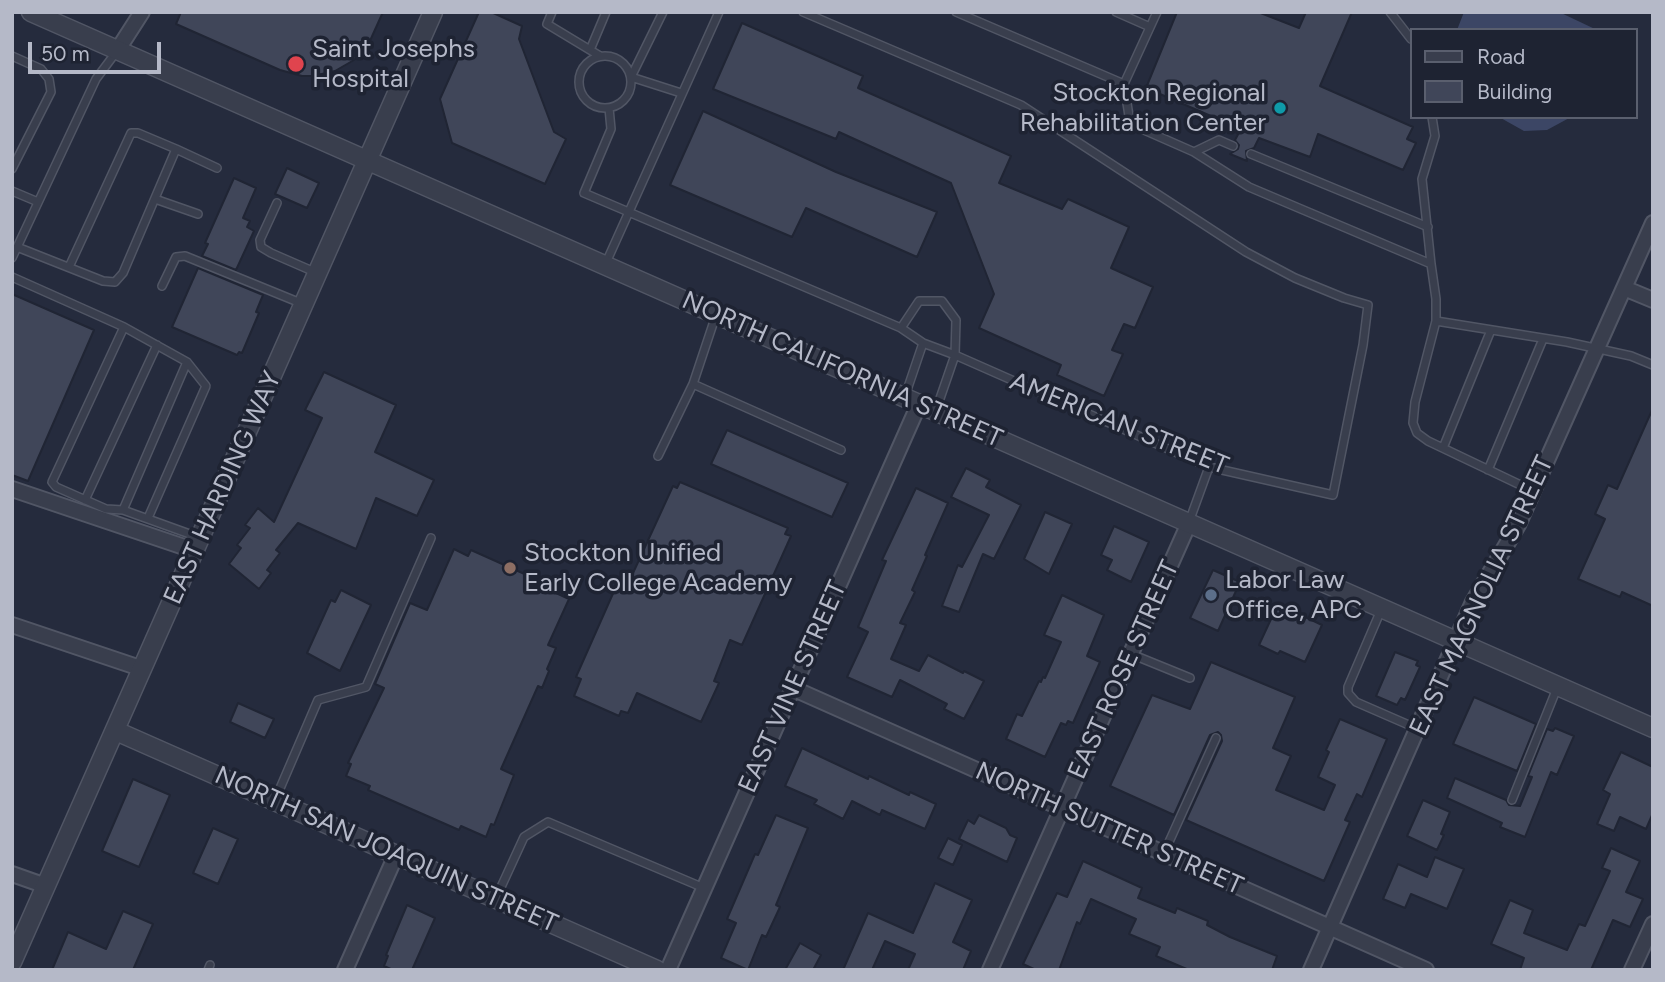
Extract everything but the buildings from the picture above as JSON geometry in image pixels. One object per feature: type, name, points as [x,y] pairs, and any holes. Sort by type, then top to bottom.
[{"type":"street","name":"NORTH CALIFORNIA STREET","points":[[31,12],[1653,729]]},
{"type":"street","points":[[117,51],[142,12]]},
{"type":"street","name":"EAST HARDING WAY","points":[[12,962],[433,12]]},
{"type":"street","name":"EAST MAGNOLIA STREET","points":[[1311,970],[1473,602],[1518,525],[1653,223]]},
{"type":"street","points":[[1624,288],[1653,300]]},
{"type":"street","name":"EAST VINE STREET","points":[[668,970],[920,404]]},
{"type":"street","points":[[12,489],[198,545]]},
{"type":"street","name":"EAST ROSE STREET","points":[[990,970],[1189,523]]},
{"type":"street","points":[[12,625],[143,668]]},
{"type":"street","name":"NORTH SUTTER STREET","points":[[792,688],[1426,970]]},
{"type":"street","name":"NORTH SAN JOAQUIN STREET","points":[[116,731],[657,970]]},
{"type":"street","points":[[345,970],[396,855]]},
{"type":"street","points":[[12,874],[46,886]]},
{"type":"street","points":[[1632,970],[1653,924]]},
{"type":"lane","points":[[552,12],[547,24],[600,56],[608,56],[623,63],[631,77],[681,93]]},
{"type":"lane","points":[[590,50],[606,12]]},
{"type":"lane","points":[[600,56],[584,66],[579,83],[586,100],[593,106],[609,108],[624,101],[631,86],[631,77],[663,12]]},
{"type":"lane","points":[[604,266],[719,12]]},
{"type":"lane","name":"AMERICAN STREET","points":[[609,108],[611,129],[584,193],[901,328],[923,343],[1209,467],[1333,495],[1363,345],[1368,305],[1296,278],[1255,257],[1021,105],[803,12]]},
{"type":"lane","points":[[956,12],[1124,84]]},
{"type":"lane","points":[[1116,12],[1150,27]]},
{"type":"lane","points":[[1157,12],[1124,84],[1129,116],[1144,130],[1194,152],[1249,187],[1431,264]]},
{"type":"lane","points":[[1390,12],[1410,38]]},
{"type":"lane","points":[[12,258],[96,79],[117,51]]},
{"type":"lane","points":[[12,56],[41,69],[49,79],[51,92],[12,169]]},
{"type":"lane","points":[[1432,119],[1435,136],[1422,179],[1436,299],[1436,321],[1415,402],[1413,423],[1417,433],[1443,448],[1533,491]]},
{"type":"lane","points":[[69,267],[131,133],[138,133],[218,169]]},
{"type":"lane","points":[[1194,152],[1219,140],[1233,146]]},
{"type":"lane","points":[[12,147],[22,151]]},
{"type":"lane","points":[[17,247],[103,281],[114,282],[123,273],[176,149]]},
{"type":"lane","points":[[1251,154],[1428,228]]},
{"type":"lane","points":[[12,191],[38,202]]},
{"type":"lane","points":[[155,199],[198,214]]},
{"type":"lane","points":[[277,202],[260,240],[261,247],[318,274]]},
{"type":"lane","points":[[162,285],[176,257],[186,256],[304,304]]},
{"type":"lane","points":[[12,277],[124,327],[187,362],[206,386],[148,518]]},
{"type":"lane","points":[[901,328],[919,301],[942,301],[956,320],[955,355],[920,404]]},
{"type":"lane","points":[[658,456],[693,384],[717,315]]},
{"type":"lane","points":[[1436,321],[1543,338],[1631,356],[1653,365]]},
{"type":"lane","points":[[124,327],[52,482],[56,487],[106,509],[123,510],[148,518],[198,545]]},
{"type":"lane","points":[[1443,448],[1491,330]]},
{"type":"lane","points":[[1488,470],[1543,338]]},
{"type":"lane","points":[[920,404],[923,343]]},
{"type":"lane","points":[[85,500],[156,345]]},
{"type":"lane","points":[[123,510],[187,362]]},
{"type":"lane","points":[[693,384],[841,450]]},
{"type":"lane","points":[[1189,523],[1209,467]]},
{"type":"lane","points":[[275,801],[318,700],[366,687],[431,538]]},
{"type":"lane","points":[[1381,610],[1348,687],[1348,693],[1356,702],[1418,729]]},
{"type":"lane","points":[[1131,654],[1190,678]]},
{"type":"lane","points":[[1512,800],[1557,687]]},
{"type":"lane","points":[[1164,854],[1216,738]]},
{"type":"lane","points":[[496,898],[523,837],[548,822],[704,888]]},
{"type":"water","points":[[1464,12],[1559,12],[1593,28],[1458,28]]},
{"type":"water","points":[[1503,119],[1567,119],[1547,130],[1524,131]]},
{"type":"place","name":"Saint Josephs Hospital","points":[[296,64]]},
{"type":"place","name":"Stockton Regional Rehabilitation Center","points":[[1280,108]]},
{"type":"place","name":"Stockton Unified Early College Academy","points":[[510,568]]},
{"type":"place","name":"Labor Law Office, APC","points":[[1211,595]]}]
